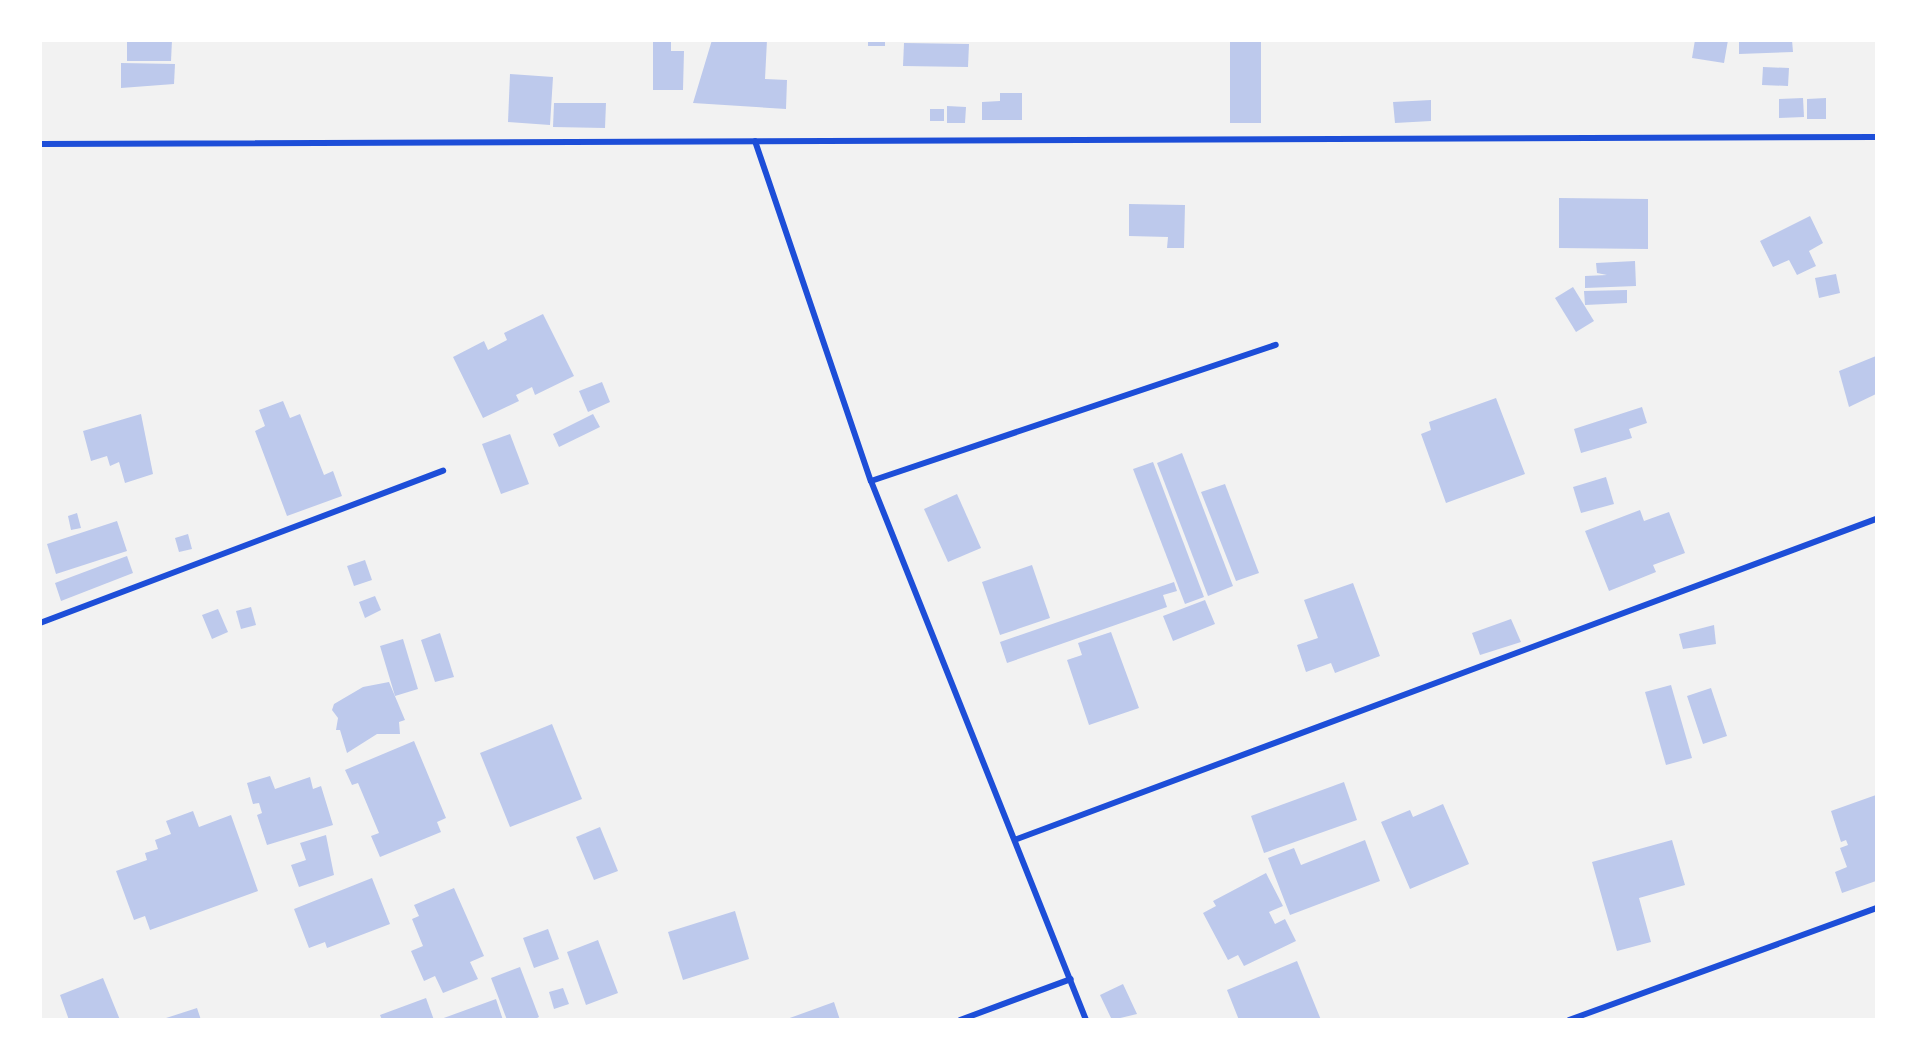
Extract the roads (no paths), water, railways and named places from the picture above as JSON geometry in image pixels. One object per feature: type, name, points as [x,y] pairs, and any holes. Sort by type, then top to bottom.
[{"type":"street","points":[[40,144],[1876,137]]},
{"type":"street","points":[[755,141],[871,482],[1017,839],[1086,1020]]},
{"type":"street","points":[[871,482],[1276,345]]},
{"type":"street","points":[[40,623],[442,471]]},
{"type":"street","points":[[1017,839],[1876,519]]},
{"type":"street","points":[[1569,1020],[1876,908]]},
{"type":"street","points":[[960,1020],[1071,979]]}]
